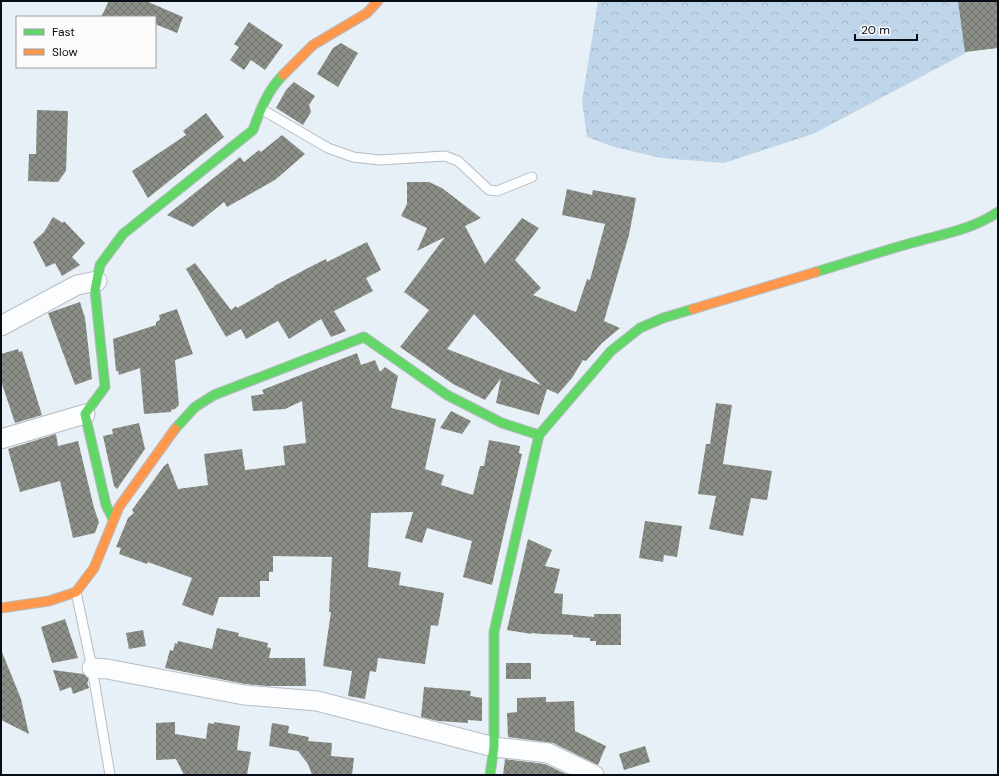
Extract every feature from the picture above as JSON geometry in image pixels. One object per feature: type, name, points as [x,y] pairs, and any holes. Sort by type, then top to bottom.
[{"type":"street","points":[[1,439],[85,414],[105,387],[95,290],[100,265],[123,234],[253,130],[261,109],[276,82],[313,45],[367,13],[378,1]]},
{"type":"street","points":[[490,775],[494,747],[494,632],[539,435],[612,351],[640,328],[663,318],[909,243],[957,231],[988,220],[998,212]]},
{"type":"street","points":[[1,326],[77,285],[97,281]]},
{"type":"street","points":[[1,608],[49,601],[76,592],[94,568],[119,507],[178,424],[195,407],[214,395],[364,337],[446,395],[502,423],[539,435]]},
{"type":"street","points":[[85,414],[106,505],[114,519]]},
{"type":"street","points":[[92,668],[107,669],[244,695],[317,701],[494,747],[548,753],[594,775]]},
{"type":"lane","points":[[261,109],[328,148],[353,157],[380,160],[445,156],[458,161],[489,190],[498,191],[532,177]]},
{"type":"lane","points":[[76,592],[92,668],[110,775]]},
{"type":"green space","points":[[598,1],[998,1],[998,36],[813,134],[724,163],[661,158],[614,147],[587,137],[582,101]]},
{"type":"building","points":[[109,1],[146,1],[183,17],[177,33],[156,24],[156,16],[102,16]]},
{"type":"building","points":[[958,1],[998,1],[998,48],[965,52]]},
{"type":"building","points":[[249,22],[283,45],[265,70],[251,60],[244,70],[230,60],[239,47],[234,44]]},
{"type":"building","points":[[341,43],[358,53],[338,87],[317,74],[333,48]]},
{"type":"building","points":[[294,82],[315,96],[309,105],[311,112],[303,125],[276,108],[286,90]]},
{"type":"building","points":[[37,110],[68,111],[66,171],[58,182],[28,181],[29,154],[36,154]]},
{"type":"building","points":[[206,113],[224,137],[148,198],[132,171],[186,135],[183,131]]},
{"type":"building","points":[[282,135],[305,154],[275,180],[227,207],[224,202],[193,227],[167,215],[240,157],[244,162],[259,150],[261,152]]},
{"type":"building","points":[[407,182],[429,182],[442,188],[481,218],[465,226],[485,264],[522,218],[539,228],[515,260],[541,288],[533,295],[576,312],[587,279],[590,280],[605,224],[562,215],[567,189],[592,195],[593,190],[636,198],[629,235],[604,321],[620,328],[602,343],[586,361],[583,360],[572,378],[558,394],[547,389],[539,415],[496,403],[501,378],[485,400],[453,384],[400,347],[429,310],[404,292],[445,237],[417,251],[427,228],[401,216],[407,204]],"holes":[[[474,314],[541,385],[447,349]]]},
{"type":"building","points":[[53,217],[63,223],[64,221],[85,243],[72,257],[80,265],[62,276],[55,263],[46,267],[33,242],[44,232]]},
{"type":"building","points":[[367,242],[381,270],[366,278],[373,291],[334,311],[346,331],[331,337],[321,319],[289,339],[278,321],[246,339],[241,329],[226,337],[186,269],[195,263],[231,310],[326,259],[327,262]]},
{"type":"building","points":[[80,302],[85,318],[92,379],[75,385],[48,313]]},
{"type":"building","points":[[177,309],[193,354],[175,360],[179,405],[175,409],[171,410],[171,412],[144,414],[140,368],[119,375],[118,371],[116,371],[113,339],[156,325],[156,322],[160,320],[159,315]]},
{"type":"building","points":[[18,349],[19,352],[22,351],[42,415],[15,423],[1,381],[1,354]]},
{"type":"building","points":[[357,353],[361,365],[375,360],[380,372],[385,367],[398,376],[391,408],[436,419],[425,469],[444,475],[441,485],[473,495],[480,466],[484,466],[489,440],[520,446],[519,453],[522,454],[492,585],[463,577],[472,541],[427,528],[422,543],[405,538],[413,512],[371,513],[368,567],[401,572],[399,585],[444,593],[438,626],[431,625],[425,664],[378,658],[376,672],[370,671],[365,699],[348,696],[352,671],[323,666],[331,612],[329,612],[332,557],[273,556],[273,572],[269,572],[269,581],[260,581],[260,597],[219,597],[213,616],[182,605],[192,578],[148,562],[147,564],[119,554],[121,548],[116,547],[128,518],[134,513],[132,510],[164,466],[168,463],[178,489],[208,485],[204,454],[242,449],[245,470],[285,465],[283,446],[306,443],[302,401],[285,409],[253,411],[251,396],[264,394],[262,390]]},
{"type":"building","points":[[716,403],[732,405],[723,464],[772,471],[767,500],[751,498],[743,536],[709,529],[716,496],[698,494],[706,444],[710,444]]},
{"type":"building","points":[[451,411],[471,421],[462,434],[440,428]]},
{"type":"building","points":[[139,423],[145,449],[117,489],[114,486],[103,436],[113,434],[112,429]]},
{"type":"building","points":[[56,434],[58,446],[78,441],[94,508],[99,522],[95,533],[73,538],[60,481],[20,492],[8,449]]},
{"type":"building","points":[[645,521],[682,526],[677,557],[664,555],[663,562],[639,558]]},
{"type":"building","points":[[528,539],[552,550],[545,566],[560,569],[554,593],[563,594],[562,614],[594,617],[594,614],[621,614],[621,645],[596,645],[596,641],[590,641],[590,638],[573,637],[573,635],[532,634],[507,630]]},
{"type":"building","points":[[65,619],[78,658],[52,663],[41,627]]},
{"type":"building","points":[[217,628],[239,633],[238,636],[268,643],[267,647],[271,648],[269,658],[305,658],[306,686],[267,686],[245,684],[165,668],[170,650],[173,651],[175,643],[177,644],[178,641],[212,649]]},
{"type":"building","points":[[143,630],[146,646],[129,649],[126,633]]},
{"type":"building","points":[[1,652],[21,699],[29,734],[1,720]]},
{"type":"building","points":[[506,663],[531,663],[531,679],[506,679]]},
{"type":"building","points":[[53,670],[83,674],[88,678],[87,682],[89,688],[73,694],[71,687],[60,691]]},
{"type":"building","points":[[424,687],[471,691],[470,696],[482,698],[482,721],[468,720],[468,723],[438,721],[421,717]]},
{"type":"building","points":[[546,697],[546,702],[574,701],[575,731],[606,746],[598,765],[553,743],[508,737],[507,713],[517,712],[517,698]]},
{"type":"building","points":[[175,722],[175,734],[206,739],[208,723],[214,724],[214,722],[240,726],[237,750],[251,752],[247,775],[184,775],[176,759],[156,760],[156,723]]},
{"type":"building","points":[[272,723],[289,726],[288,733],[309,737],[308,741],[332,743],[331,756],[354,758],[352,775],[312,775],[308,764],[298,751],[269,746]]},
{"type":"building","points":[[645,746],[650,762],[624,770],[619,754]]},
{"type":"building","points":[[505,759],[545,764],[568,775],[503,775]]},
{"type":"traffic: fast","points":[[113,519],[106,505],[85,414],[105,387],[95,290],[100,265],[123,234],[253,130],[269,94],[283,75]]},
{"type":"traffic: fast","points":[[816,272],[968,227],[979,223],[998,212]]},
{"type":"traffic: fast","points":[[490,775],[494,747],[494,632],[539,435],[611,351],[640,328],[663,318],[693,309]]},
{"type":"traffic: fast","points":[[175,429],[195,407],[214,395],[364,337],[447,395],[502,423],[539,435]]},
{"type":"traffic: slow","points":[[283,75],[313,45],[367,13],[378,1]]},
{"type":"traffic: slow","points":[[693,309],[816,272]]},
{"type":"traffic: slow","points":[[1,608],[49,601],[76,592],[94,568],[119,507],[175,429]]}]
